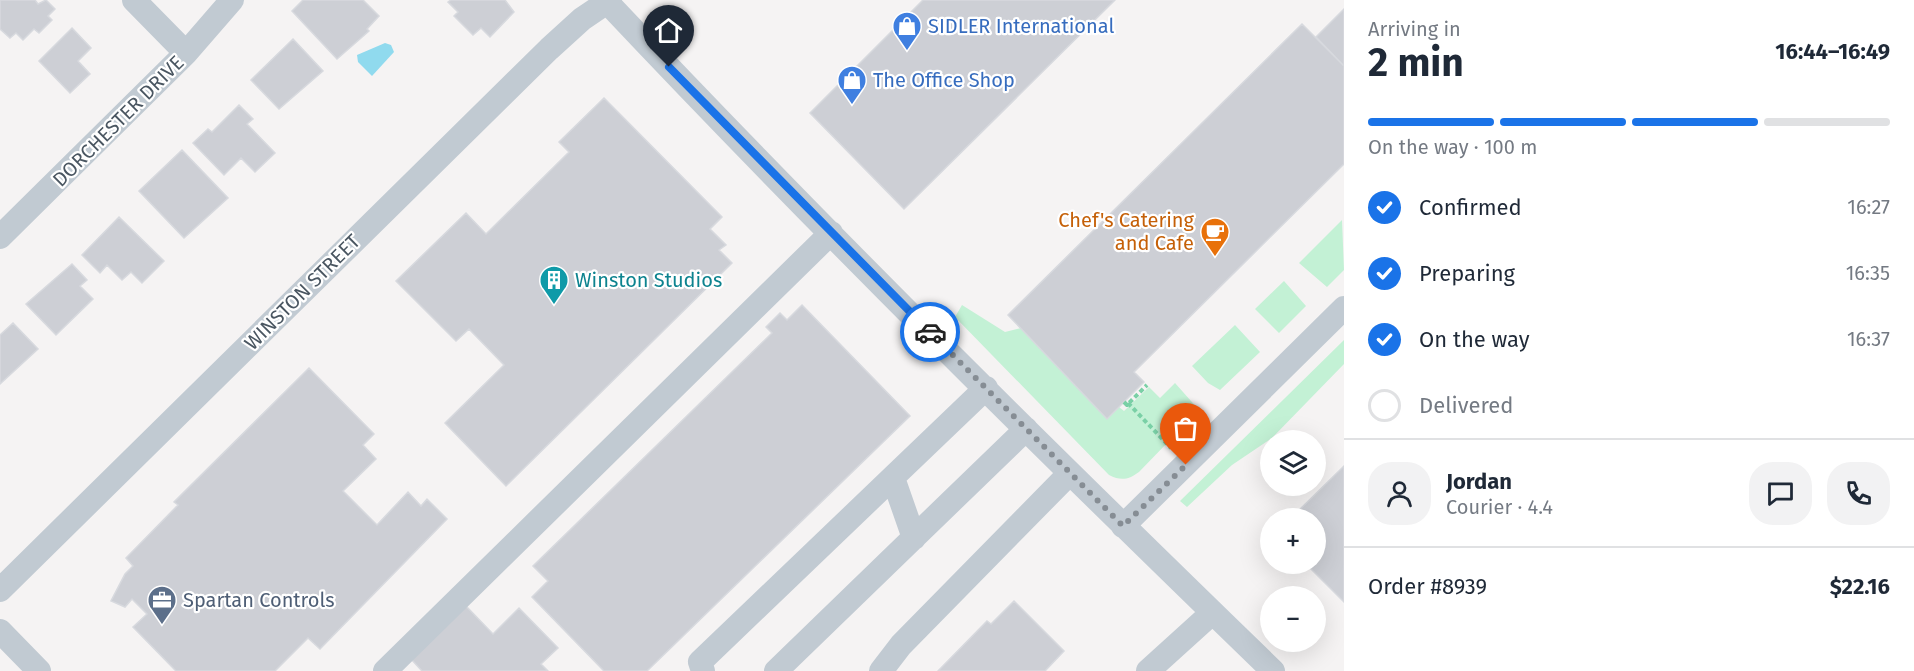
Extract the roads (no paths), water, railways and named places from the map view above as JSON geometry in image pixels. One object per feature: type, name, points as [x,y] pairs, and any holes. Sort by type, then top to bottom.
[{"type":"street","points":[[134,0],[186,53]]},
{"type":"street","name":"DORCHESTER DRIVE","points":[[0,237],[186,53],[232,0]]},
{"type":"street","points":[[609,1],[831,233],[1069,474],[1273,671]]},
{"type":"street","name":"WINSTON STREET","points":[[0,590],[549,50],[582,19],[609,1]]},
{"type":"street","points":[[385,671],[831,233]]},
{"type":"street","points":[[1123,526],[1344,308]]},
{"type":"street","points":[[703,671],[700,662],[986,388]]},
{"type":"street","points":[[776,671],[1026,429]]},
{"type":"street","points":[[881,671],[901,645],[1069,474]]},
{"type":"street","points":[[893,477],[914,538]]},
{"type":"street","points":[[1148,671],[1212,613]]},
{"type":"street","points":[[0,631],[39,671]]},
{"type":"water","points":[[385,43],[391,45],[394,52],[372,76],[358,62],[357,55]]},
{"type":"place","name":"SIDLER International","points":[[907,52]]},
{"type":"place","name":"The Office Shop","points":[[852,106]]},
{"type":"place","name":"Chef's Catering and Cafe","points":[[1215,258]]},
{"type":"place","name":"Winston Studios","points":[[554,306]]},
{"type":"place","name":"Spartan Controls","points":[[162,626]]}]
